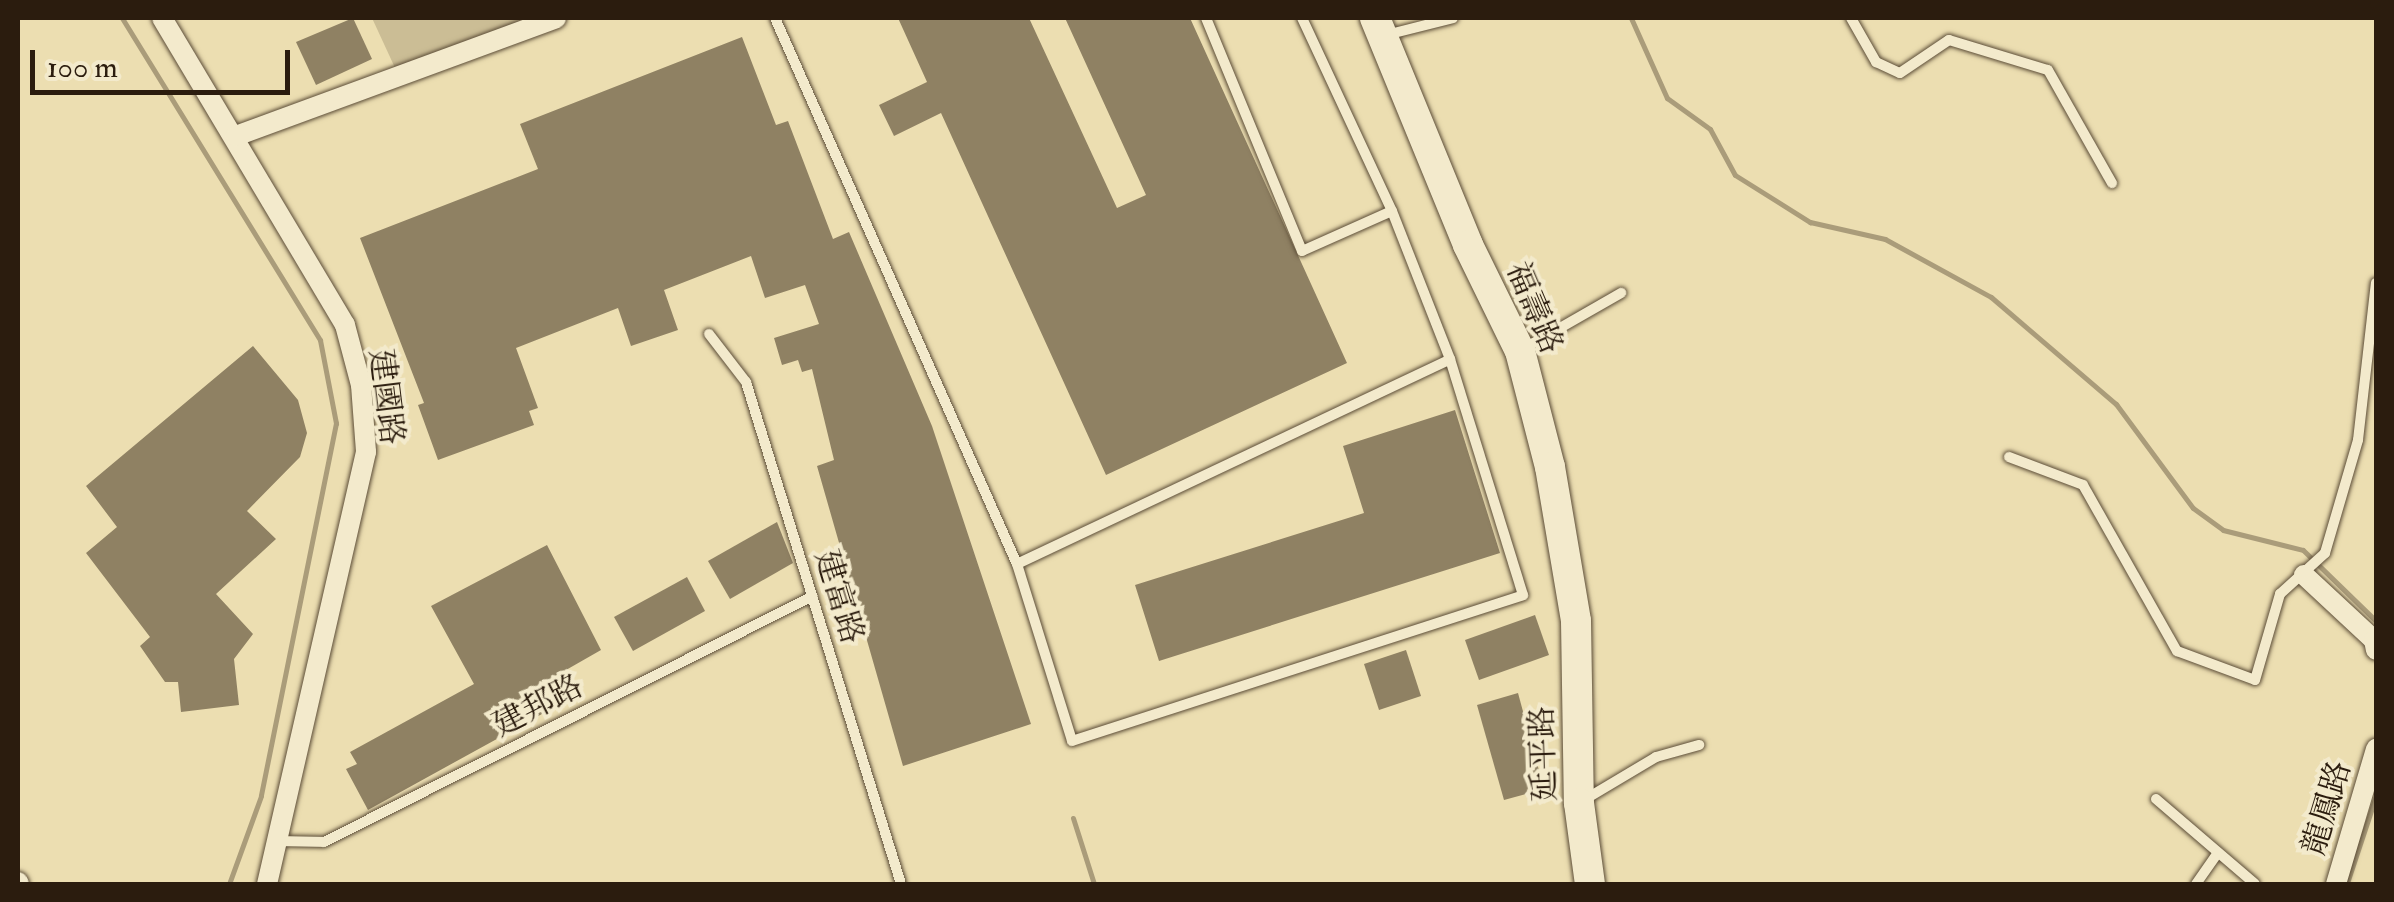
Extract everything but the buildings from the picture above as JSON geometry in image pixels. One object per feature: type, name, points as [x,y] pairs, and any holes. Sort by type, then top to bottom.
[{"type":"street","name":"建國路","points":[[162,18],[236,136],[345,325],[361,384],[366,452],[282,841],[267,884]]},
{"type":"street","points":[[236,136],[556,18]]},
{"type":"street","name":"福壽路","points":[[1379,26],[1468,245],[1520,351],[1550,467],[1576,621]]},
{"type":"street","points":[[2304,575],[2374,640],[2376,650]]},
{"type":"street","name":"延平路","points":[[1576,621],[1579,803],[1590,884]]},
{"type":"street","name":"龍鳳路","points":[[2336,884],[2376,750]]},
{"type":"lane","points":[[775,18],[1017,564],[1072,741],[1523,596],[1450,359],[1392,211],[1302,18]]},
{"type":"lane","points":[[1206,18],[1302,251],[1392,211]]},
{"type":"lane","name":"福壽路","points":[[1379,26],[1452,18]]},
{"type":"lane","points":[[1851,18],[1876,62],[1900,73],[1949,40],[2048,70],[2112,184]]},
{"type":"lane","points":[[2008,457],[2084,485],[2177,650],[2255,680],[2280,594],[2326,552],[2358,440],[2376,284]]},
{"type":"lane","points":[[1520,351],[1621,294]]},
{"type":"lane","name":"建富路","points":[[709,334],[746,382],[902,884]]},
{"type":"lane","points":[[1017,564],[1450,359]]},
{"type":"lane","name":"建邦路","points":[[282,841],[324,842],[812,596]]},
{"type":"lane","points":[[1579,803],[1656,757],[1699,745]]},
{"type":"lane","points":[[2156,799],[2255,884]]},
{"type":"lane","points":[[2196,884],[2218,853]]},
{"type":"shaded area","points":[[372,18],[532,18],[396,70]]},
{"type":"waterway","points":[[122,18],[320,340],[336,423],[261,796],[229,884]]},
{"type":"waterway","points":[[1631,18],[1667,98],[1710,129],[1735,175],[1810,222],[1885,239],[1991,297],[2116,404],[2193,508],[2223,530],[2303,550],[2376,621]]},
{"type":"waterway","points":[[2347,883],[2376,796]]},
{"type":"waterway","points":[[1073,818],[1094,884]]}]
